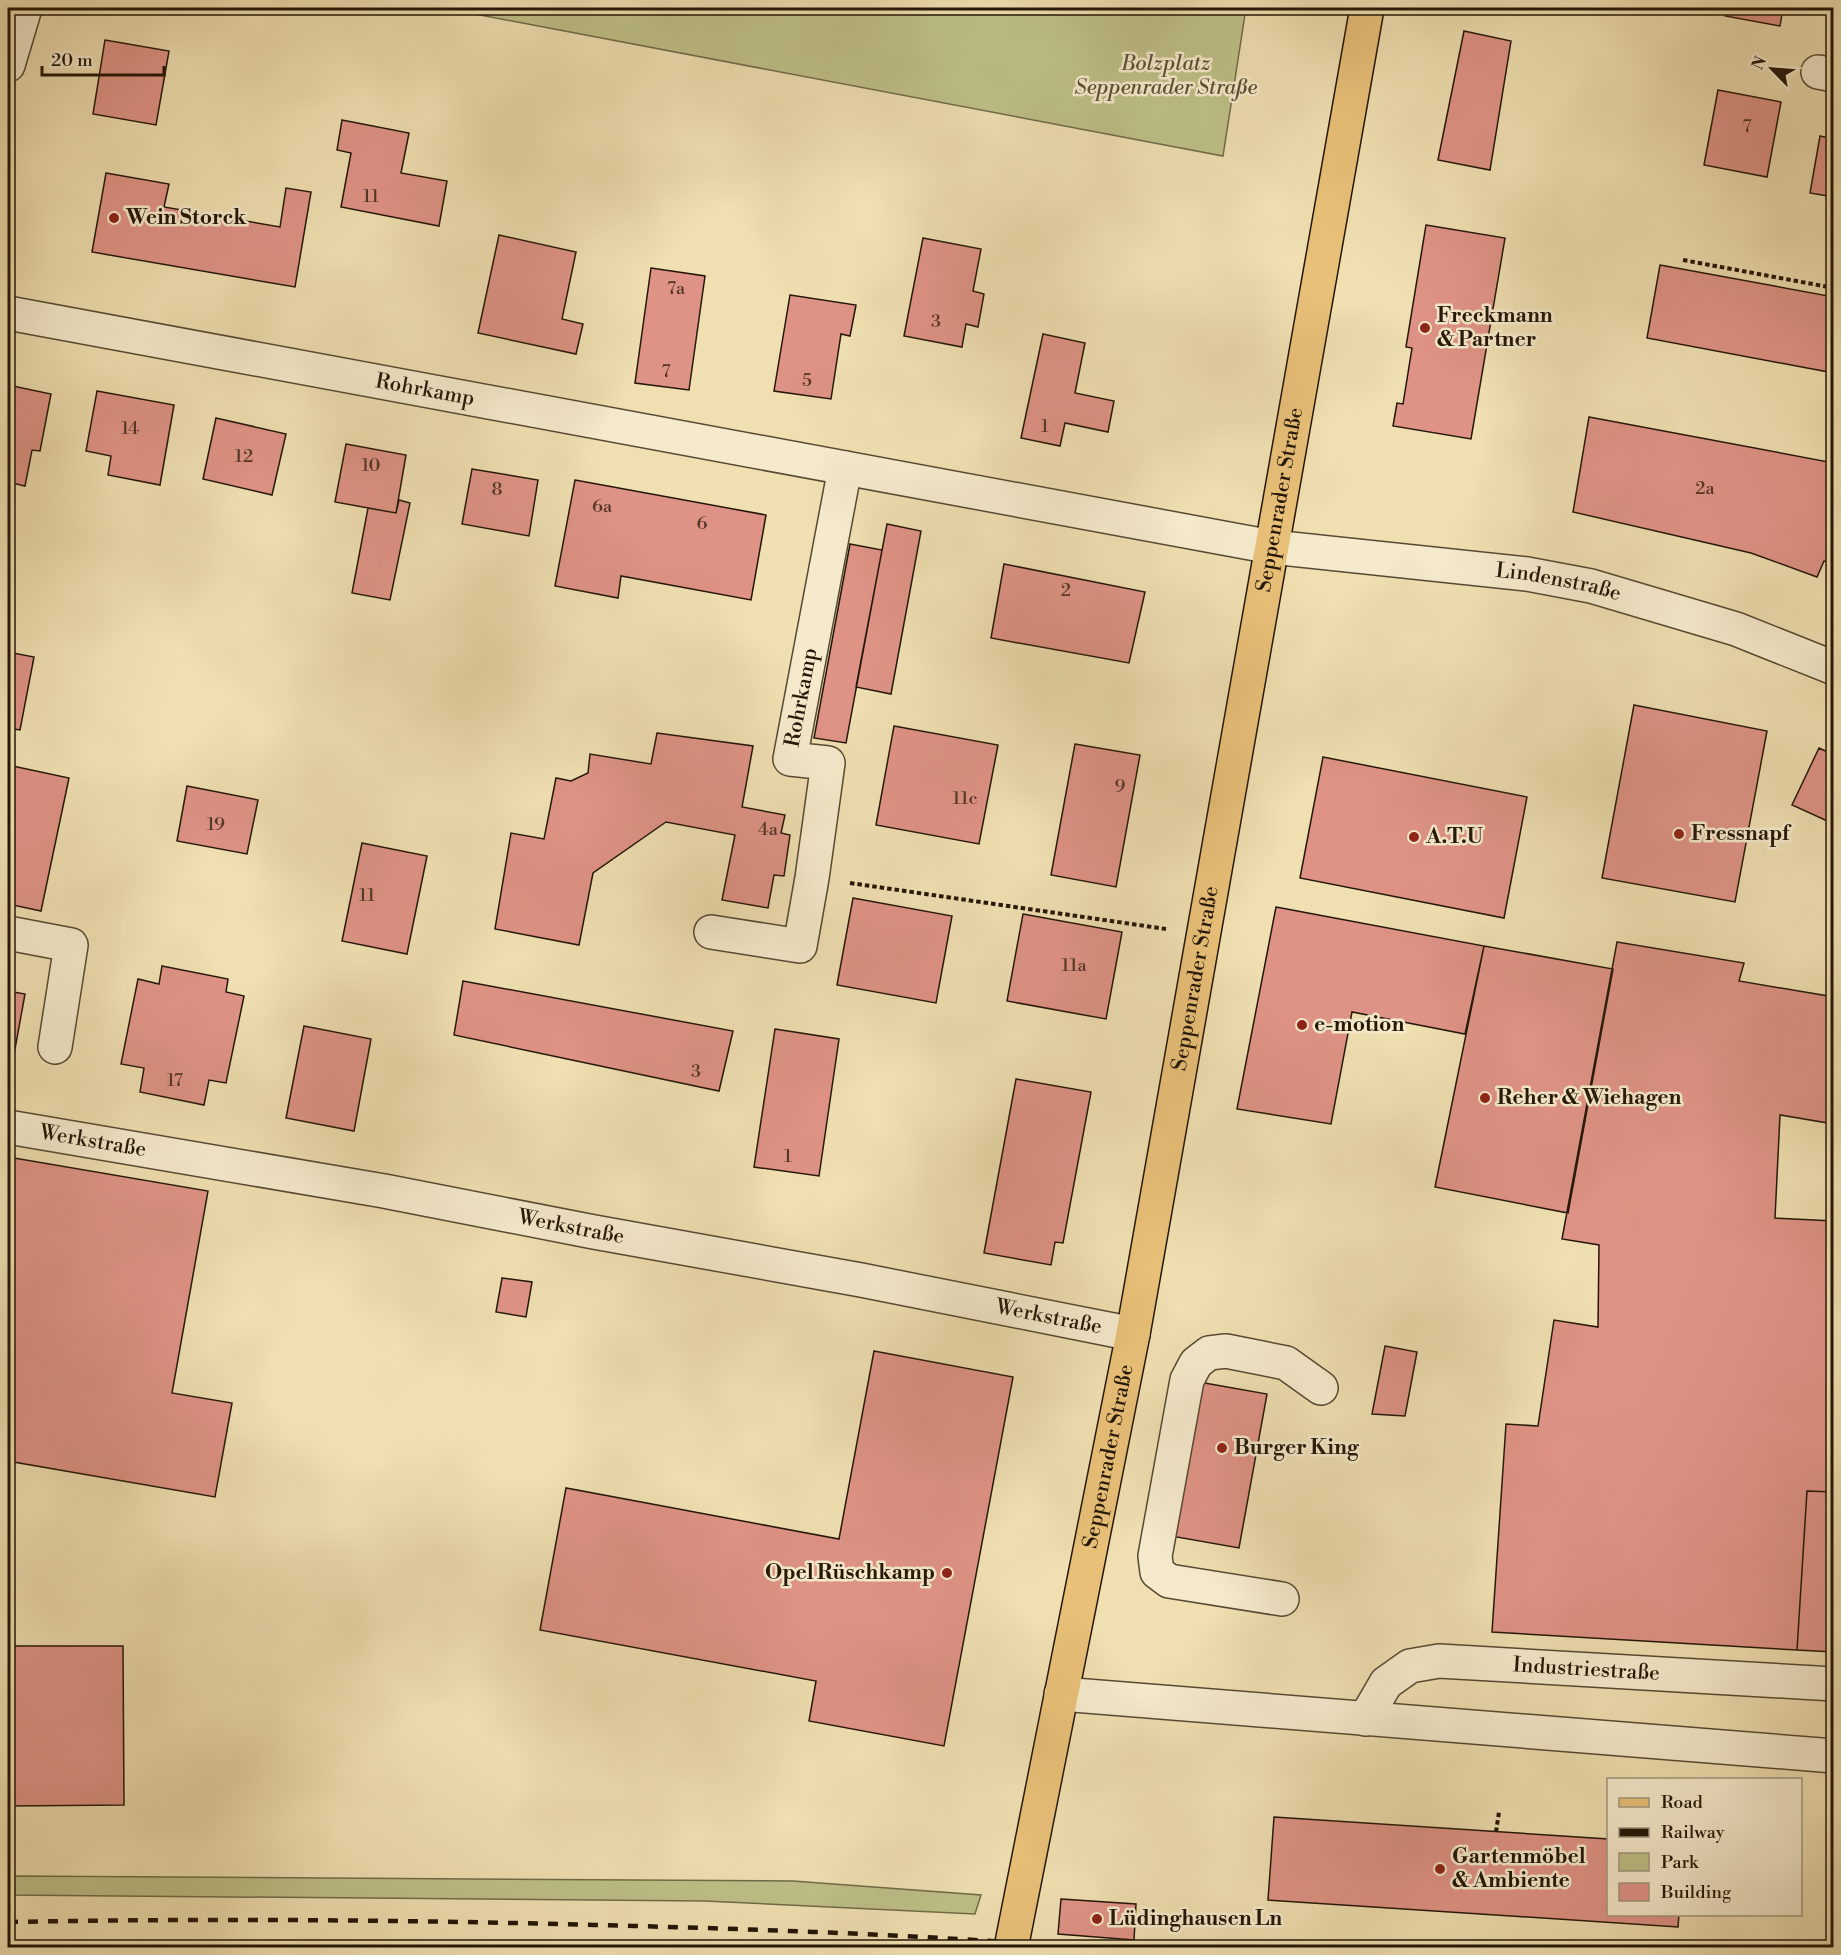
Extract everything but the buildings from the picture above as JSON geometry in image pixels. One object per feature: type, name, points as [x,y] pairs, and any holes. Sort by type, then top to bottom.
[{"type":"main road","name":"Seppenrader Straße","points":[[1011,1947],[1133,1334],[1367,8]]},
{"type":"street","points":[[8,64],[25,8]]},
{"type":"street","name":"Rohrkamp","points":[[8,313],[1272,547]]},
{"type":"street","name":"Rohrkamp","points":[[711,932],[800,946],[828,763],[790,759],[845,468]]},
{"type":"street","name":"Lindenstraße","points":[[1272,547],[1527,574],[1590,586],[1736,628],[1833,668]]},
{"type":"street","points":[[8,933],[71,945],[55,1047]]},
{"type":"street","name":"Werkstraße","points":[[8,1126],[384,1191],[861,1280],[1133,1334]]},
{"type":"street","points":[[1282,1599],[1169,1581],[1158,1572],[1155,1556],[1187,1380],[1196,1363],[1209,1353],[1226,1351],[1286,1363],[1321,1388]]},
{"type":"street","name":"Industriestraße","points":[[1365,1719],[1386,1683],[1410,1666],[1439,1661],[1833,1684]]},
{"type":"street","points":[[1061,1695],[1833,1756]]},
{"type":"path","points":[[1683,261],[1833,288]]},
{"type":"path","points":[[812,878],[1202,935]]},
{"type":"path","points":[[1496,1832],[1499,1812]]},
{"type":"green space","name":"Bolzplatz Seppenrader Straße","points":[[459,8],[1246,8],[1223,156],[459,11]]},
{"type":"green space","points":[[8,1876],[793,1881],[981,1895],[975,1914],[705,1901],[8,1895]]},
{"type":"railway","points":[[8,1922],[242,1920],[556,1924],[862,1934],[1090,1948]]},
{"type":"place","name":"Wein Storck","points":[[114,218]]},
{"type":"place","name":"Freckmann & Partner","points":[[1425,328]]},
{"type":"place","name":"Fressnapf","points":[[1679,834]]},
{"type":"place","name":"A.T.U","points":[[1414,837]]},
{"type":"place","name":"e-motion","points":[[1302,1025]]},
{"type":"place","name":"Reher & Wiehagen","points":[[1485,1098]]},
{"type":"place","name":"Burger King","points":[[1222,1448]]},
{"type":"place","name":"Opel Rüschkamp","points":[[947,1573]]},
{"type":"place","name":"Gartenmöbel & Ambiente","points":[[1440,1869]]},
{"type":"place","name":"Lüdinghausen Ln","points":[[1097,1919]]}]
